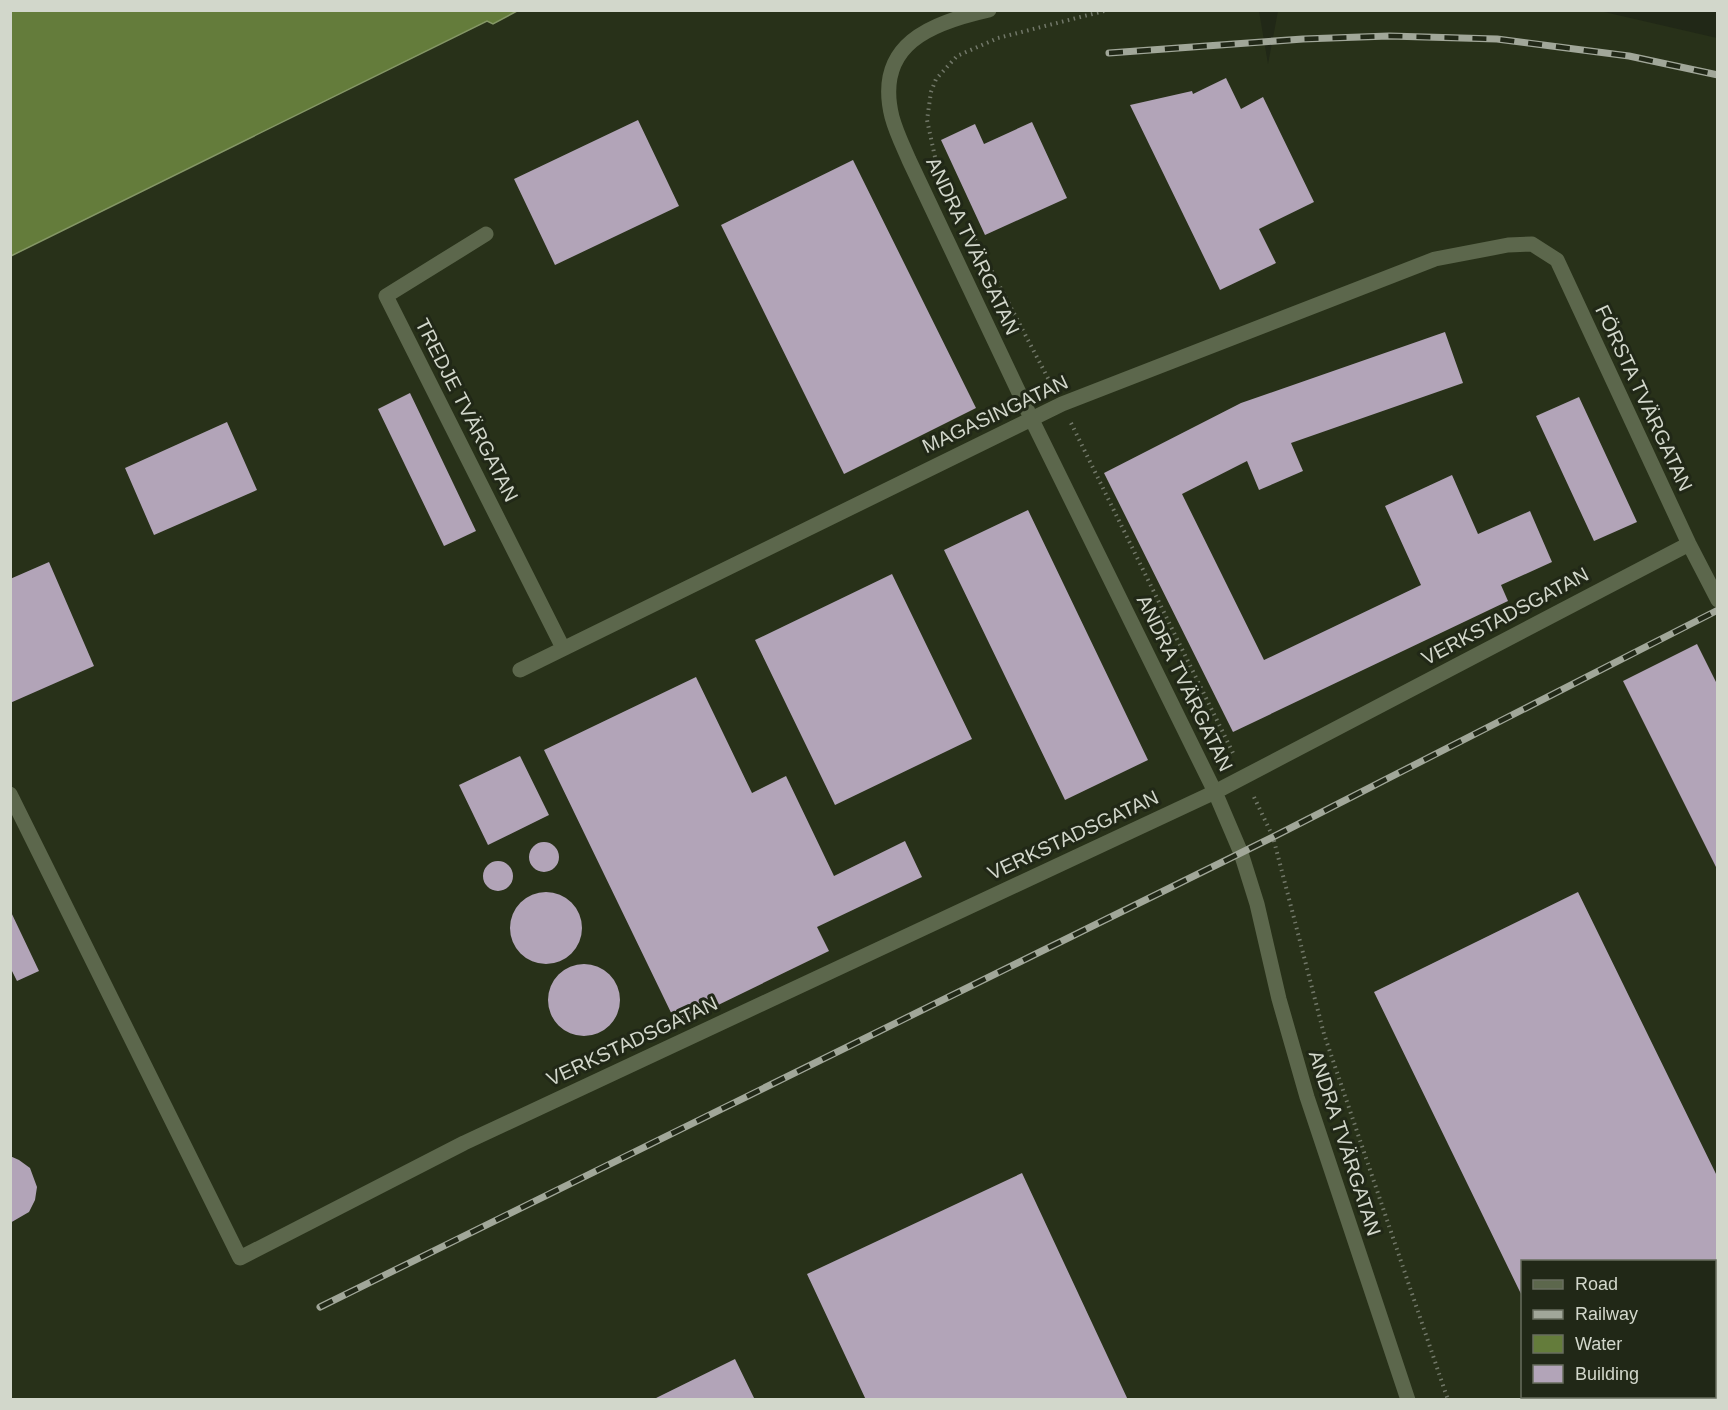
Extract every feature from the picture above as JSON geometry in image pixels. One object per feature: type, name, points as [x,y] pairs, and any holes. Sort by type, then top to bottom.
[{"type":"street","name":"ANDRA TVÄRGATAN","points":[[989,10],[936,25],[906,46],[892,71],[890,88],[892,118],[909,160],[1031,418],[1215,792],[1241,853],[1257,904],[1279,999],[1307,1097],[1408,1400]]},
{"type":"street","name":"TREDJE TVÄRGATAN","points":[[486,234],[386,296],[563,648]]},
{"type":"street","name":"FÖRSTA TVÄRGATAN","points":[[1508,245],[1532,244],[1557,260],[1689,544],[1718,600]]},
{"type":"street","name":"MAGASINGATAN","points":[[520,670],[1062,404],[1435,259],[1508,245]]},
{"type":"street","name":"VERKSTADSGATAN","points":[[10,794],[240,1258],[464,1143],[1215,792],[1689,544]]},
{"type":"path","points":[[940,166],[935,156],[927,120],[931,92],[936,79],[957,56],[998,38],[1107,10]]},
{"type":"path","points":[[969,229],[1062,404],[1273,837],[1324,1034],[1448,1400]]},
{"type":"shaded area","points":[[517,11],[1259,11],[1268,64],[1278,11],[1600,11],[1717,38],[1717,1399],[11,1400],[11,256],[487,21],[493,24]]},
{"type":"water","points":[[11,10],[517,11],[493,24],[487,21],[11,256]]},
{"type":"building","points":[[1226,78],[1241,109],[1263,97],[1314,202],[1259,229],[1276,263],[1220,290],[1130,105],[1192,91],[1193,94]]},
{"type":"building","points":[[638,120],[679,206],[555,265],[514,179]]},
{"type":"building","points":[[1032,122],[1067,198],[985,235],[941,140],[975,124],[984,144]]},
{"type":"building","points":[[853,160],[976,408],[844,474],[721,225]]},
{"type":"building","points":[[1445,332],[1463,383],[1291,443],[1303,471],[1259,490],[1247,461],[1182,494],[1264,660],[1421,585],[1385,506],[1452,475],[1478,534],[1530,511],[1552,562],[1501,585],[1508,601],[1233,732],[1104,473],[1241,403]]},
{"type":"building","points":[[410,393],[476,531],[444,546],[378,409]]},
{"type":"building","points":[[1579,397],[1637,522],[1594,541],[1536,416]]},
{"type":"building","points":[[227,422],[257,490],[154,535],[125,468]]},
{"type":"building","points":[[1028,510],[1148,760],[1065,800],[944,550]]},
{"type":"building","points":[[49,562],[94,666],[10,703],[10,579]]},
{"type":"building","points":[[892,574],[972,739],[835,805],[755,640]]},
{"type":"building","points":[[1697,644],[1718,686],[1718,871],[1623,681]]},
{"type":"building","points":[[696,677],[752,793],[786,776],[834,876],[905,841],[922,877],[817,927],[829,951],[677,1025],[544,750]]},
{"type":"building","points":[[520,756],[549,815],[488,845],[459,785]]},
{"type":"building","points":[[544,842],[555,846],[559,857],[555,868],[544,872],[533,868],[529,857],[533,846]]},
{"type":"building","points":[[498,861],[509,865],[513,876],[509,887],[498,891],[487,887],[483,876],[487,865]]},
{"type":"building","points":[[553,892],[572,902],[580,914],[582,928],[580,942],[572,954],[560,962],[539,964],[520,954],[512,942],[510,921],[520,902],[532,894]]},
{"type":"building","points":[[1578,892],[1718,1178],[1718,1304],[1716,1305],[1716,1260],[1521,1260],[1521,1294],[1374,992]]},
{"type":"building","points":[[10,910],[39,971],[17,981],[10,967]]},
{"type":"building","points":[[591,964],[610,974],[618,986],[620,1000],[618,1014],[610,1026],[598,1034],[577,1036],[558,1026],[550,1014],[548,993],[558,974],[570,966]]},
{"type":"building","points":[[10,1156],[30,1168],[37,1187],[35,1200],[29,1212],[10,1223]]},
{"type":"building","points":[[1022,1173],[1128,1400],[866,1400],[807,1274]]},
{"type":"building","points":[[735,1359],[755,1400],[652,1400]]},
{"type":"railway","points":[[1109,53],[1303,39],[1389,36],[1497,39],[1629,56],[1718,75]]},
{"type":"railway","points":[[320,1307],[1273,837],[1718,610]]}]
